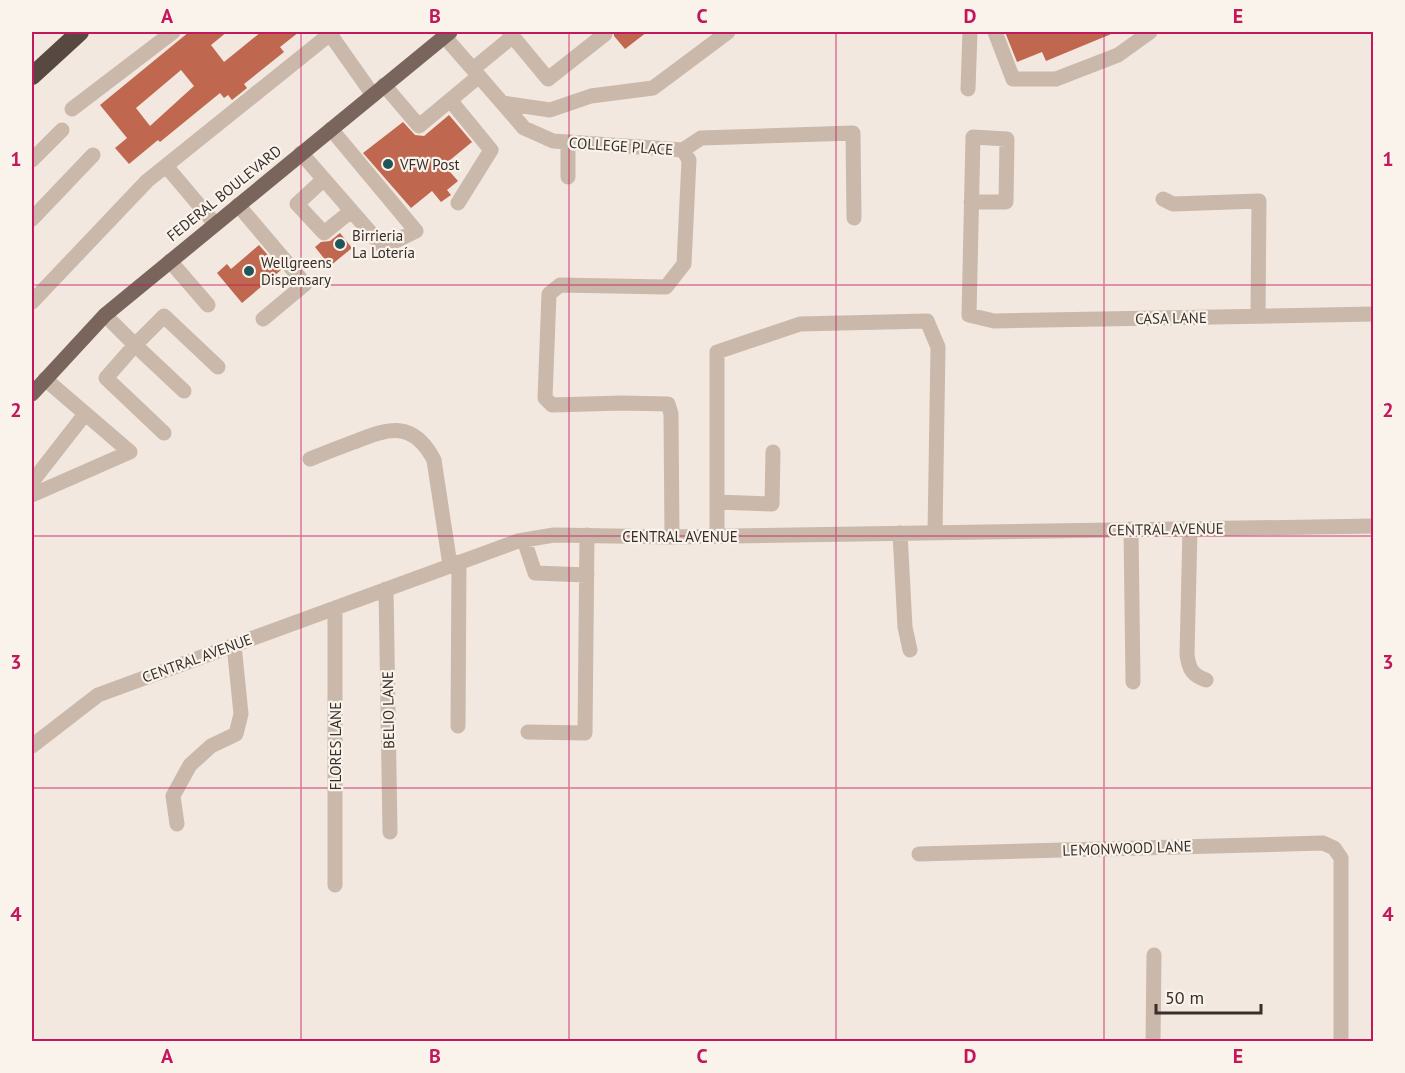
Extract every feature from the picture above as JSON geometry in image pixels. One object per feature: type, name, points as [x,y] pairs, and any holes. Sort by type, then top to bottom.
[{"type":"highway","points":[[32,76],[80,32]]},
{"type":"main road","name":"FEDERAL BOULEVARD","points":[[32,394],[105,315],[379,90],[444,33]]},
{"type":"street","points":[[72,109],[173,32]]},
{"type":"street","points":[[32,302],[147,181],[332,33],[379,90],[419,126],[450,100],[510,34],[548,79],[604,34],[603,32]]},
{"type":"street","points":[[503,103],[550,110],[591,96],[653,88],[728,32]]},
{"type":"street","points":[[968,89],[970,32]]},
{"type":"street","points":[[995,32],[1013,79],[1056,79],[1118,55],[1150,32]]},
{"type":"street","name":"COLLEGE PLACE","points":[[444,33],[524,128],[553,141],[683,150],[689,160],[684,264],[666,287],[560,285],[549,294],[545,398],[552,405],[668,404],[671,414],[672,537]]},
{"type":"street","points":[[450,100],[491,150],[458,203]]},
{"type":"street","points":[[301,153],[383,247],[416,231],[331,129]]},
{"type":"street","points":[[32,160],[62,130]]},
{"type":"street","points":[[683,150],[701,138],[853,133],[854,218]]},
{"type":"street","points":[[973,137],[1008,139],[1006,202],[971,202],[973,137]]},
{"type":"street","points":[[568,142],[568,177]]},
{"type":"street","points":[[32,219],[93,155]]},
{"type":"street","points":[[165,166],[215,224]]},
{"type":"street","points":[[324,179],[297,204],[324,234],[351,211]]},
{"type":"street","points":[[1163,199],[1173,204],[1259,201],[1258,316]]},
{"type":"street","name":"CASA LANE","points":[[971,202],[969,315],[994,321],[1374,314]]},
{"type":"street","points":[[238,205],[306,284],[263,319]]},
{"type":"street","points":[[170,261],[207,305]]},
{"type":"street","points":[[105,315],[184,391]]},
{"type":"street","points":[[164,433],[106,378],[164,316],[218,367]]},
{"type":"street","points":[[717,536],[717,351],[800,324],[927,321],[939,347],[934,532]]},
{"type":"street","points":[[32,495],[130,452],[45,379]]},
{"type":"street","points":[[32,482],[85,414]]},
{"type":"street","points":[[310,459],[382,430],[402,430],[411,434],[428,448],[434,460],[455,564],[458,726]]},
{"type":"street","points":[[717,502],[772,504],[773,452]]},
{"type":"street","name":"CENTRAL AVENUE","points":[[32,746],[98,695],[455,564],[524,540],[554,535],[672,537],[1374,526]]},
{"type":"street","points":[[1190,529],[1189,667],[1195,676],[1206,680]]},
{"type":"street","points":[[1131,530],[1133,682]]},
{"type":"street","points":[[900,533],[905,627],[909,650]]},
{"type":"street","points":[[528,732],[585,733],[587,535]]},
{"type":"street","points":[[524,540],[535,573],[587,574]]},
{"type":"street","name":"BELIO LANE","points":[[386,590],[390,832]]},
{"type":"street","name":"FLORES LANE","points":[[335,608],[335,885]]},
{"type":"street","points":[[177,824],[173,796],[190,765],[211,746],[237,734],[241,714],[234,645]]},
{"type":"street","name":"LEMONWOOD LANE","points":[[919,854],[1323,843],[1334,848],[1341,858],[1341,1041]]},
{"type":"street","points":[[1153,1041],[1154,955]]},
{"type":"building","points":[[189,32],[227,32],[211,45],[224,62],[261,32],[299,32],[280,47],[284,52],[244,84],[247,88],[232,100],[228,95],[224,98],[220,93],[129,164],[115,148],[127,138],[100,105]],"holes":[[[181,70],[194,86],[150,126],[136,108]]]},
{"type":"building","points":[[614,32],[647,32],[625,49],[614,36]]},
{"type":"building","points":[[1005,32],[1116,32],[1046,61],[1042,52],[1017,62]]},
{"type":"building","points":[[449,115],[472,142],[444,165],[458,181],[447,190],[451,195],[441,202],[432,191],[411,208],[363,153],[403,122],[415,135],[424,136]]},
{"type":"building","points":[[340,233],[352,248],[330,266],[315,247],[321,242],[330,241]]},
{"type":"building","name":"Wellgreens Dispensary","points":[[259,245],[281,270],[242,303],[217,273],[227,264],[231,269]]},
{"type":"place","name":"VFW Post","points":[[388,164]]},
{"type":"place","name":"Birrieria La Lotería","points":[[340,244]]},
{"type":"place","name":"Wellgreens Dispensary","points":[[249,271]]}]
